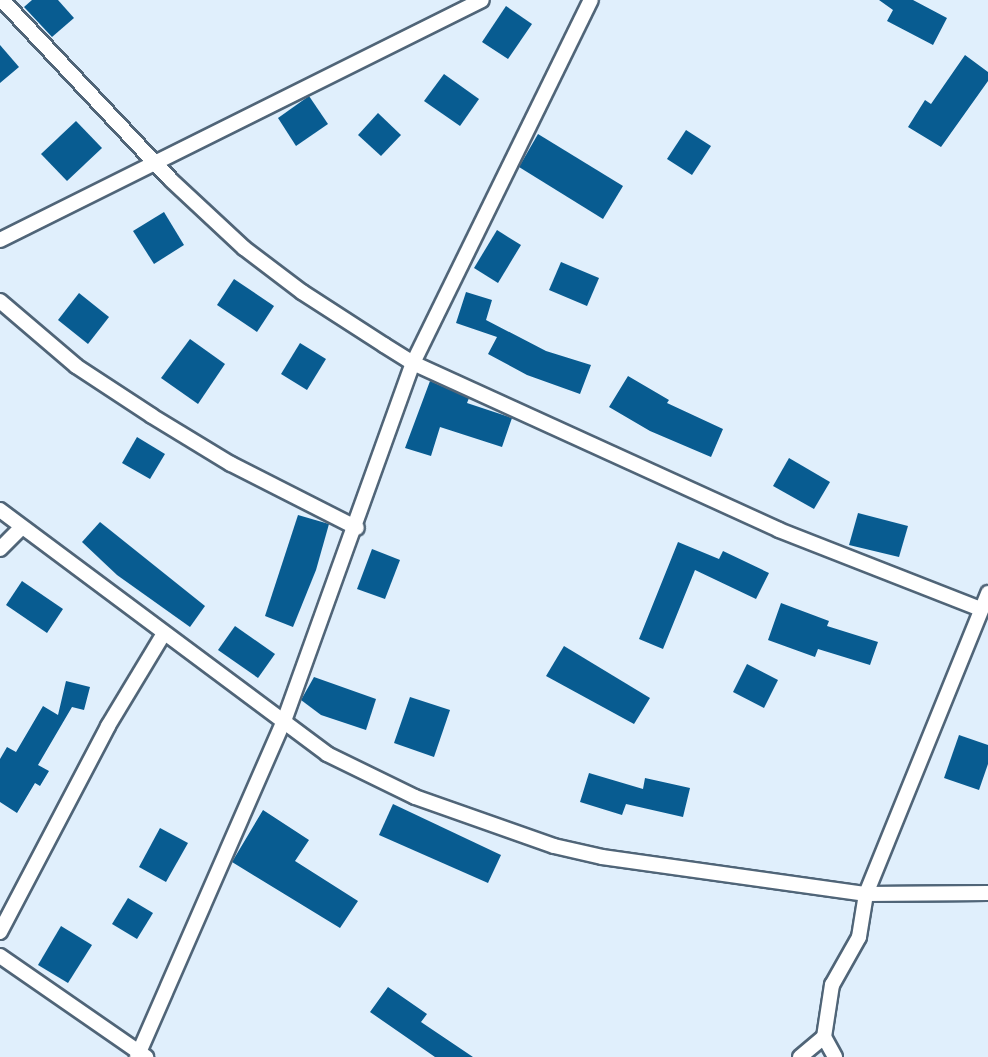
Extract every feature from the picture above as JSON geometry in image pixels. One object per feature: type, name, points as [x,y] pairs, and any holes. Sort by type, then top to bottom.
[{"type":"street","points":[[2,0],[154,163],[244,248],[302,292],[413,363],[806,542],[981,609]]},
{"type":"street","points":[[0,240],[483,0]]},
{"type":"street","points":[[0,956],[141,1056],[284,721],[357,528],[413,363],[591,0]]},
{"type":"street","points":[[0,301],[76,366],[152,416],[231,464],[357,528]]},
{"type":"street","points":[[0,510],[163,634],[327,754],[370,777],[554,846],[710,875],[866,894],[988,893]]},
{"type":"street","points":[[0,549],[21,528]]},
{"type":"street","points":[[835,1057],[824,1037],[832,984],[859,937],[866,894],[988,593]]},
{"type":"street","points":[[0,932],[108,726],[163,634]]},
{"type":"street","points":[[800,1057],[824,1037]]},
{"type":"building","points":[[32,0],[58,0],[74,18],[52,37],[24,7]]},
{"type":"building","points":[[879,0],[913,0],[947,18],[933,45],[887,21],[893,10]]},
{"type":"building","points":[[506,6],[532,24],[508,59],[482,42]]},
{"type":"building","points":[[0,45],[19,67],[0,83]]},
{"type":"building","points":[[965,55],[988,72],[988,81],[941,147],[908,127],[925,100],[931,104]]},
{"type":"building","points":[[444,74],[479,99],[460,126],[424,101]]},
{"type":"building","points":[[309,96],[328,124],[296,146],[278,118]]},
{"type":"building","points":[[378,113],[401,135],[381,156],[358,135]]},
{"type":"building","points":[[76,121],[102,148],[67,181],[41,154]]},
{"type":"building","points":[[686,130],[711,146],[692,175],[667,159]]},
{"type":"building","points":[[538,134],[623,186],[603,219],[519,167]]},
{"type":"building","points":[[164,212],[184,245],[154,264],[133,231]]},
{"type":"building","points":[[497,230],[521,245],[498,283],[474,268]]},
{"type":"building","points":[[561,262],[599,278],[587,306],[549,290]]},
{"type":"building","points":[[234,279],[274,306],[257,332],[217,305]]},
{"type":"building","points":[[466,292],[492,300],[486,320],[546,351],[591,365],[580,394],[527,375],[488,354],[497,337],[456,323]]},
{"type":"building","points":[[79,293],[109,317],[88,344],[58,320]]},
{"type":"building","points":[[190,339],[225,364],[198,404],[161,378]]},
{"type":"building","points":[[300,343],[326,359],[307,390],[281,374]]},
{"type":"building","points":[[628,376],[669,400],[667,403],[723,429],[711,457],[650,431],[609,407]]},
{"type":"building","points":[[430,381],[469,398],[467,403],[512,418],[502,447],[440,427],[431,456],[405,448]]},
{"type":"building","points":[[137,437],[165,454],[150,479],[122,463]]},
{"type":"building","points":[[789,458],[830,482],[814,509],[773,486]]},
{"type":"building","points":[[858,513],[908,526],[899,557],[849,545]]},
{"type":"building","points":[[298,515],[329,524],[316,570],[293,627],[265,616]]},
{"type":"building","points":[[100,522],[205,606],[190,627],[117,575],[82,542]]},
{"type":"building","points":[[678,542],[719,559],[723,551],[769,573],[756,599],[695,570],[663,649],[639,639]]},
{"type":"building","points":[[372,549],[400,560],[385,599],[357,589]]},
{"type":"building","points":[[22,581],[63,609],[47,633],[6,605]]},
{"type":"building","points":[[781,603],[829,621],[827,626],[878,642],[870,665],[818,649],[815,657],[768,640]]},
{"type":"building","points":[[235,626],[275,654],[258,678],[218,650]]},
{"type":"building","points":[[564,646],[650,698],[634,724],[546,676]]},
{"type":"building","points":[[747,664],[778,680],[764,708],[733,692]]},
{"type":"building","points":[[314,677],[376,699],[366,730],[321,715],[301,700]]},
{"type":"building","points":[[66,681],[90,687],[84,710],[72,707],[38,765],[49,771],[40,786],[35,783],[17,813],[0,802],[0,759],[7,747],[16,752],[43,706],[58,715]]},
{"type":"building","points":[[410,697],[450,710],[434,757],[394,743]]},
{"type":"building","points":[[959,735],[988,745],[988,764],[979,790],[944,778]]},
{"type":"building","points":[[589,773],[643,789],[645,778],[690,788],[683,817],[626,804],[622,815],[580,802]]},
{"type":"building","points":[[393,804],[501,855],[488,883],[379,835]]},
{"type":"building","points":[[263,810],[309,840],[295,861],[358,901],[340,928],[232,862]]},
{"type":"building","points":[[160,828],[188,843],[166,882],[139,867]]},
{"type":"building","points":[[128,898],[153,913],[137,939],[112,924]]},
{"type":"building","points":[[61,926],[92,945],[68,983],[38,965]]},
{"type":"building","points":[[388,987],[427,1014],[421,1022],[473,1057],[435,1057],[370,1012]]}]
